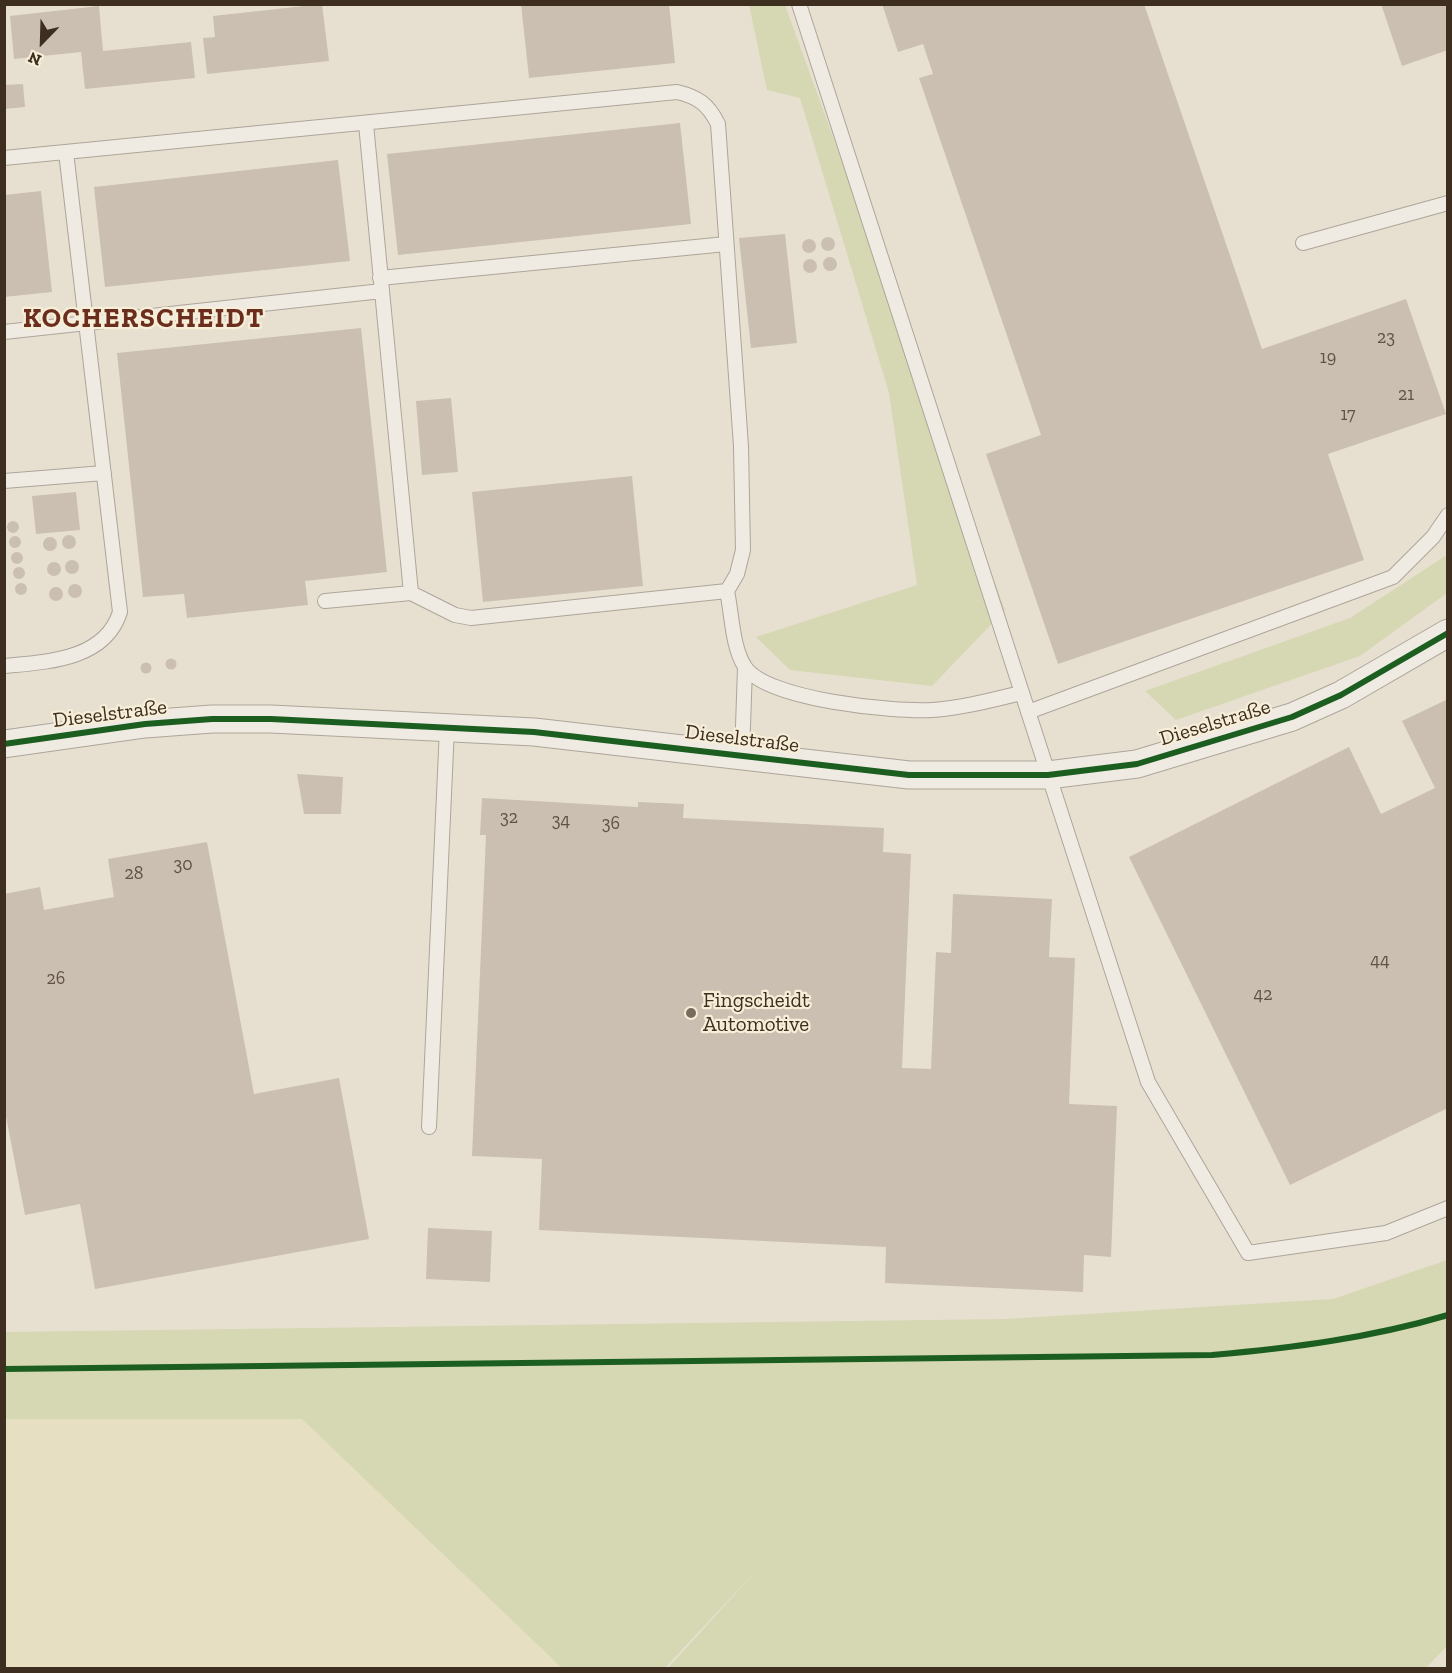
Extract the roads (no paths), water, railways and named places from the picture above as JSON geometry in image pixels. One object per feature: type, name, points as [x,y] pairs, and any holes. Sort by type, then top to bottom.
[{"type":"street","name":"Dieselstraße","points":[[4,744],[145,724],[212,719],[271,719],[534,732],[909,775],[1048,775],[1137,764],[1292,717],[1341,695],[1448,633]]},
{"type":"lane","points":[[800,4],[1148,1082],[1248,1253],[1386,1233],[1448,1208]]},
{"type":"lane","points":[[4,158],[677,92],[695,96],[709,107],[718,124],[741,446],[743,550],[737,574],[727,591],[739,653],[745,668],[742,755]]},
{"type":"lane","points":[[366,124],[411,592]]},
{"type":"lane","points":[[4,666],[62,658],[93,647],[115,628],[120,612],[66,152]]},
{"type":"lane","points":[[1303,243],[1448,203]]},
{"type":"lane","points":[[4,332],[381,284],[726,244]]},
{"type":"lane","points":[[4,481],[104,474]]},
{"type":"lane","points":[[1028,712],[1393,577],[1433,537],[1448,515]]},
{"type":"lane","points":[[326,601],[411,592],[455,615],[471,618],[727,591]]},
{"type":"lane","points":[[745,668],[782,690],[805,697],[895,709],[966,706],[1021,693]]},
{"type":"lane","points":[[429,1127],[447,728]]},
{"type":"place","name":"Fingscheidt Automotive","points":[[691,1013]]},
{"type":"district","name":"KOCHERSCHEIDT","points":[[144,319]]}]
